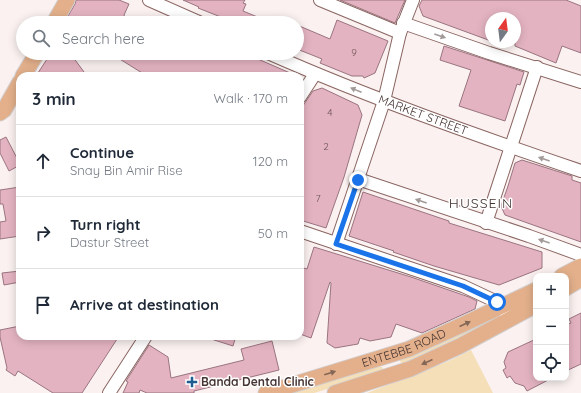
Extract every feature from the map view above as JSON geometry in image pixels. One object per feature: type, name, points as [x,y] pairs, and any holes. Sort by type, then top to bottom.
[{"type":"main road","points":[[58,16],[67,0]]},
{"type":"main road","points":[[26,72],[33,60]]},
{"type":"main road","points":[[0,113],[4,110],[16,89]]},
{"type":"main road","points":[[568,273],[581,266]]},
{"type":"main road","points":[[569,286],[581,279]]},
{"type":"main road","name":"ENTEBBE ROAD","points":[[276,392],[417,345],[533,291]]},
{"type":"main road","name":"ENTEBBE ROAD","points":[[334,393],[410,369],[510,320],[533,307]]},
{"type":"main road","points":[[389,355],[395,374]]},
{"type":"street","points":[[149,0],[185,16]]},
{"type":"street","points":[[320,0],[402,28],[537,67],[581,82]]},
{"type":"street","points":[[336,244],[384,101],[402,28],[413,0]]},
{"type":"street","name":"MARKET STREET","points":[[284,60],[384,101],[581,171]]},
{"type":"street","points":[[486,222],[537,67]]},
{"type":"street","points":[[304,91],[315,74]]},
{"type":"street","points":[[358,180],[581,255]]},
{"type":"street","points":[[304,232],[463,286],[491,298],[502,306],[510,320]]},
{"type":"street","points":[[109,393],[143,340]]},
{"type":"shaded area","points":[[485,320],[487,323],[486,326],[405,363],[401,363],[401,357]]},
{"type":"shaded area","points":[[471,350],[493,393],[367,393],[449,361]]},
{"type":"shaded area","points":[[380,366],[383,368],[382,372],[377,374],[314,393],[291,393]]},
{"type":"building","points":[[76,0],[119,0],[129,4],[124,16],[68,16]]},
{"type":"building","points":[[183,0],[245,0],[243,3],[246,4],[243,11],[255,16],[218,16],[198,8],[199,7]]},
{"type":"building","points":[[340,0],[405,0],[395,23]]},
{"type":"building","points":[[422,0],[566,0],[581,6],[581,53],[562,46],[556,63],[520,48],[521,12],[485,12],[485,39],[423,16],[419,6]]},
{"type":"building","points":[[337,20],[388,41],[375,73],[364,78],[363,76],[352,76],[320,63],[322,59],[304,52],[304,28],[330,39]]},
{"type":"building","points":[[444,46],[524,72],[520,85],[517,84],[505,121],[459,106],[471,70],[440,60]]},
{"type":"building","points":[[46,60],[75,60],[84,72],[39,72]]},
{"type":"building","points":[[121,60],[260,60],[288,72],[141,72]]},
{"type":"building","points":[[322,88],[358,105],[362,115],[344,177],[326,228],[304,221],[304,104],[313,91]]},
{"type":"building","points":[[6,137],[16,156],[16,167],[9,171],[0,153],[0,140]]},
{"type":"building","points":[[522,160],[572,176],[572,180],[581,183],[581,242],[505,215],[501,206],[515,163]]},
{"type":"building","points":[[16,188],[16,237],[0,239],[0,222],[6,221],[3,204],[0,204],[0,190]]},
{"type":"building","points":[[363,192],[449,221],[449,223],[542,252],[542,268],[499,285],[434,266],[349,236]]},
{"type":"building","points":[[314,247],[411,277],[477,301],[475,309],[422,333],[396,324],[391,337],[370,341],[360,338],[358,344],[335,348],[327,343],[330,282],[311,338],[304,335],[304,268],[307,269]]},
{"type":"building","points":[[16,271],[16,283],[4,285],[2,273]]},
{"type":"building","points":[[581,313],[581,364],[569,370],[569,324],[571,323],[569,319]]},
{"type":"building","points":[[16,327],[16,340],[116,340],[82,393],[53,393],[18,371],[15,376],[6,370],[7,368],[0,337],[0,330]]},
{"type":"building","points":[[214,340],[235,340],[233,346]]},
{"type":"building","points":[[533,340],[533,381],[546,381],[527,391],[524,386],[515,383],[510,376],[507,378],[503,370],[506,368],[504,362],[508,352]]},
{"type":"building","points":[[272,341],[279,370],[194,391],[194,393],[147,393],[140,390],[139,393],[123,393],[128,382],[126,381],[149,345],[168,357],[171,378],[244,360],[241,349]]},
{"type":"place","name":"Banda Dental Clinic","points":[[192,382]]},
{"type":"district","name":"HUSSEIN","points":[[481,203]]},
{"type":"route","points":[[358,180],[336,244],[463,286],[497,302]]}]
